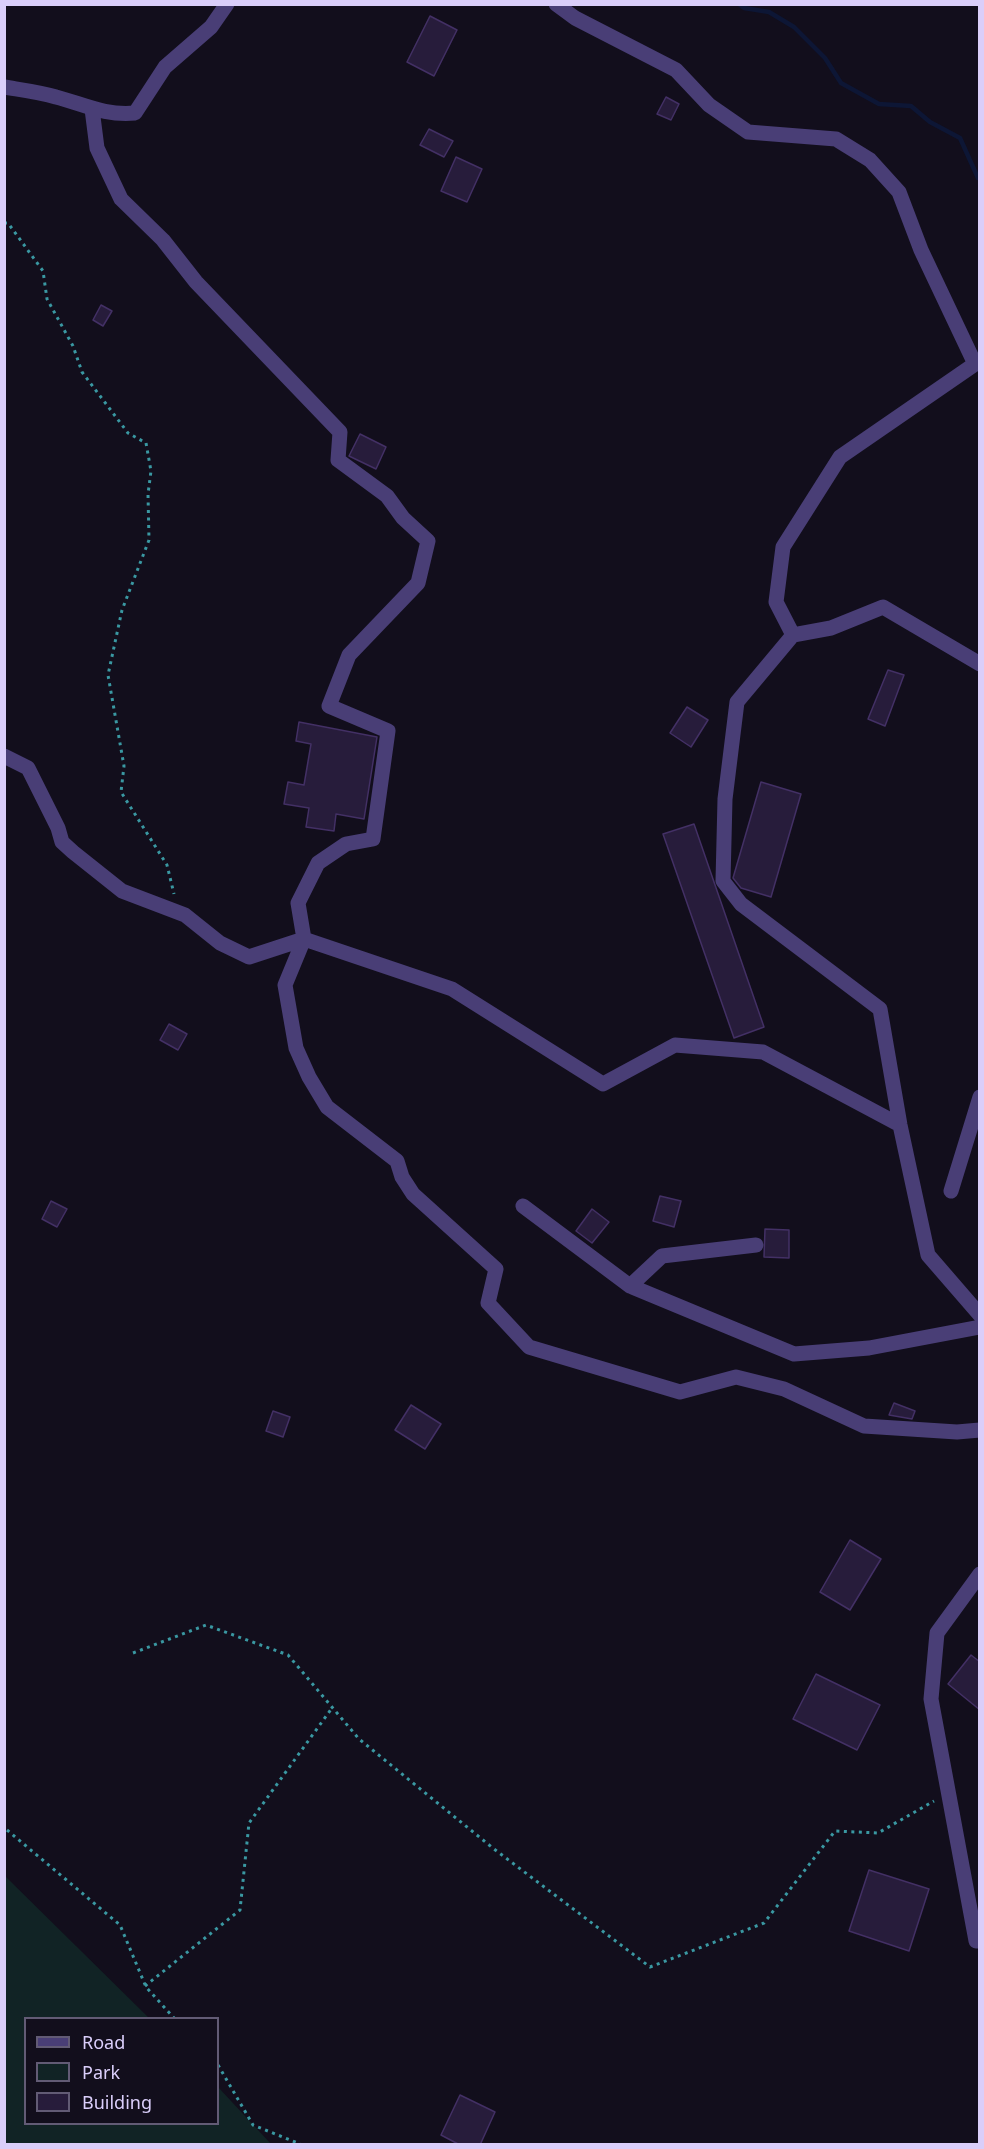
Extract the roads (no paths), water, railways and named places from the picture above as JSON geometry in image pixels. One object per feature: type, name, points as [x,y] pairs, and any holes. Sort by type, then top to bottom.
[{"type":"street","points":[[4,87],[58,97],[92,110],[120,114],[135,112],[165,67],[211,27],[227,4]]},
{"type":"street","points":[[556,4],[575,18],[676,70],[709,105],[748,132],[836,139],[870,160],[899,192],[921,250],[975,364],[840,457],[783,547],[776,602],[793,635]]},
{"type":"street","points":[[92,110],[97,148],[122,199],[163,240],[196,282],[340,432],[338,460],[387,496],[403,518],[429,540],[418,583],[349,655],[328,706],[388,731],[373,838],[346,844],[318,863],[298,903],[304,939],[285,986],[296,1048],[309,1077],[327,1107],[397,1161],[402,1177],[412,1194],[496,1269],[488,1303],[529,1347],[680,1392],[736,1377],[784,1389],[864,1426],[957,1432],[980,1430]]},
{"type":"street","points":[[980,664],[883,607],[831,628],[793,635],[736,702],[725,800],[723,881],[741,904],[880,1009],[900,1125],[928,1255],[980,1316]]},
{"type":"street","points":[[4,756],[28,768],[58,828],[62,842],[73,852],[122,891],[185,915],[220,943],[249,957],[304,939],[452,989],[603,1084],[675,1045],[763,1052],[900,1125]]},
{"type":"street","points":[[951,1191],[980,1096]]},
{"type":"street","points":[[523,1206],[630,1286],[794,1354],[869,1348],[980,1327]]},
{"type":"street","points":[[630,1286],[662,1256],[756,1245]]},
{"type":"street","points":[[980,1574],[937,1633],[931,1699],[976,1941],[980,1941]]},
{"type":"waterway","points":[[739,4],[744,8],[769,12],[794,27],[825,58],[841,83],[879,104],[911,106],[930,122],[960,138],[978,178]]}]
